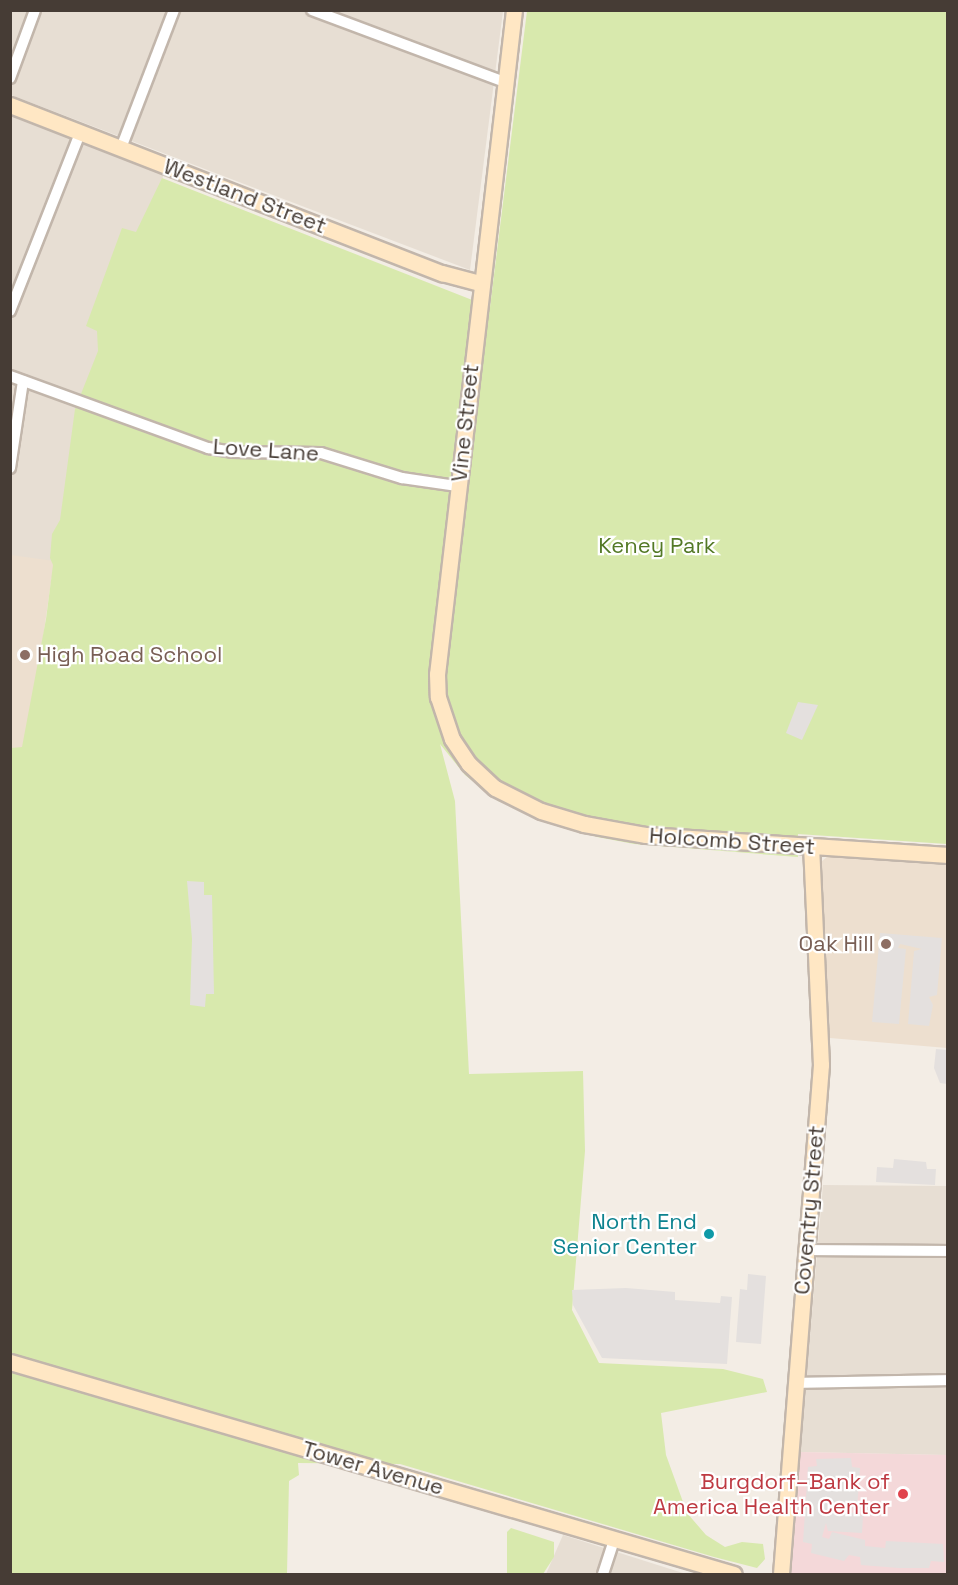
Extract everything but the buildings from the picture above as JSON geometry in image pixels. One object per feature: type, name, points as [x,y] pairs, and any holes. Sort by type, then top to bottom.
[{"type":"street","points":[[10,78],[35,10]]},
{"type":"street","points":[[121,148],[174,10]]},
{"type":"street","points":[[312,10],[505,82]]},
{"type":"street","name":"Vine Street","points":[[514,10],[480,283],[440,642],[438,697],[444,721],[462,757],[485,780],[520,802]]},
{"type":"street","name":"Westland Street","points":[[10,105],[442,273],[480,283]]},
{"type":"street","points":[[10,311],[81,131]]},
{"type":"street","name":"Love Lane","points":[[10,376],[208,448],[232,452],[321,453],[402,478],[458,486]]},
{"type":"street","points":[[10,468],[23,381]]},
{"type":"street","name":"Holcomb Street","points":[[520,802],[561,818],[616,831],[948,855]]},
{"type":"street","name":"Coventry Street","points":[[781,1575],[821,1048],[811,846]]},
{"type":"street","points":[[806,1250],[948,1251]]},
{"type":"street","name":"Tower Avenue","points":[[10,1362],[615,1538],[734,1575]]},
{"type":"street","points":[[796,1383],[948,1380]]},
{"type":"street","points":[[603,1575],[615,1538]]},
{"type":"shaded area","points":[[10,11],[503,11],[470,270],[11,95]]},
{"type":"shaded area","points":[[10,114],[164,174],[80,409],[53,578],[11,574]]},
{"type":"shaded area","name":"High Road School","points":[[11,555],[54,561],[27,750],[11,748]]},
{"type":"shaded area","points":[[798,702],[818,705],[802,740],[786,733]]},
{"type":"shaded area","name":"Oak Hill","points":[[866,855],[947,860],[947,1048],[830,1038],[821,862],[828,856]]},
{"type":"shaded area","points":[[187,881],[204,882],[204,895],[212,895],[214,994],[206,994],[205,1007],[190,1005],[192,939]]},
{"type":"shaded area","points":[[880,933],[942,938],[937,995],[929,997],[933,1005],[929,1026],[908,1024],[914,951],[922,949],[900,944],[898,948],[906,949],[899,1024],[872,1022]]},
{"type":"shaded area","points":[[936,1049],[947,1050],[947,1084],[940,1083],[934,1068]]},
{"type":"shaded area","points":[[894,1159],[926,1162],[927,1169],[936,1169],[935,1185],[876,1182],[877,1167],[893,1168]]},
{"type":"shaded area","points":[[823,1185],[947,1186],[947,1455],[800,1452]]},
{"type":"shaded area","points":[[748,1274],[766,1276],[761,1344],[736,1342],[740,1289],[747,1290]]},
{"type":"shaded area","points":[[626,1288],[675,1292],[675,1300],[720,1303],[721,1296],[732,1297],[727,1364],[602,1358],[573,1305],[572,1290]]},
{"type":"shaded area","points":[[800,1452],[947,1455],[947,1574],[791,1574]]},
{"type":"shaded area","points":[[851,1458],[852,1467],[860,1468],[857,1508],[851,1507],[849,1512],[863,1516],[862,1533],[828,1531],[826,1523],[822,1537],[829,1539],[832,1532],[865,1540],[865,1546],[885,1548],[886,1541],[943,1544],[944,1562],[931,1561],[929,1568],[899,1568],[861,1565],[860,1557],[849,1555],[844,1561],[811,1553],[812,1544],[803,1542],[808,1467],[817,1466],[816,1459]]},
{"type":"shaded area","points":[[563,1535],[686,1574],[546,1574]]},
{"type":"green space","name":"Keney Park","points":[[527,11],[947,11],[947,844],[798,834],[798,857],[634,844],[597,837],[498,801],[465,775],[440,744],[455,801],[469,1074],[583,1071],[585,1151],[572,1310],[599,1363],[723,1369],[763,1379],[767,1392],[661,1413],[666,1455],[687,1513],[706,1535],[725,1547],[742,1542],[763,1544],[765,1559],[757,1568],[714,1557],[400,1464],[298,1463],[299,1475],[289,1481],[287,1574],[11,1574],[11,748],[22,747],[46,619],[53,565],[50,558],[52,534],[60,520],[75,409],[98,351],[97,331],[86,326],[122,228],[136,232],[162,178],[490,307]]},
{"type":"green space","points":[[511,1528],[554,1542],[554,1557],[543,1574],[507,1574],[507,1532]]},
{"type":"place","name":"High Road School","points":[[25,655]]},
{"type":"place","name":"Oak Hill","points":[[886,944]]},
{"type":"place","name":"North End Senior Center","points":[[709,1234]]},
{"type":"place","name":"Burgdorf–Bank of America Health Center","points":[[903,1494]]}]
